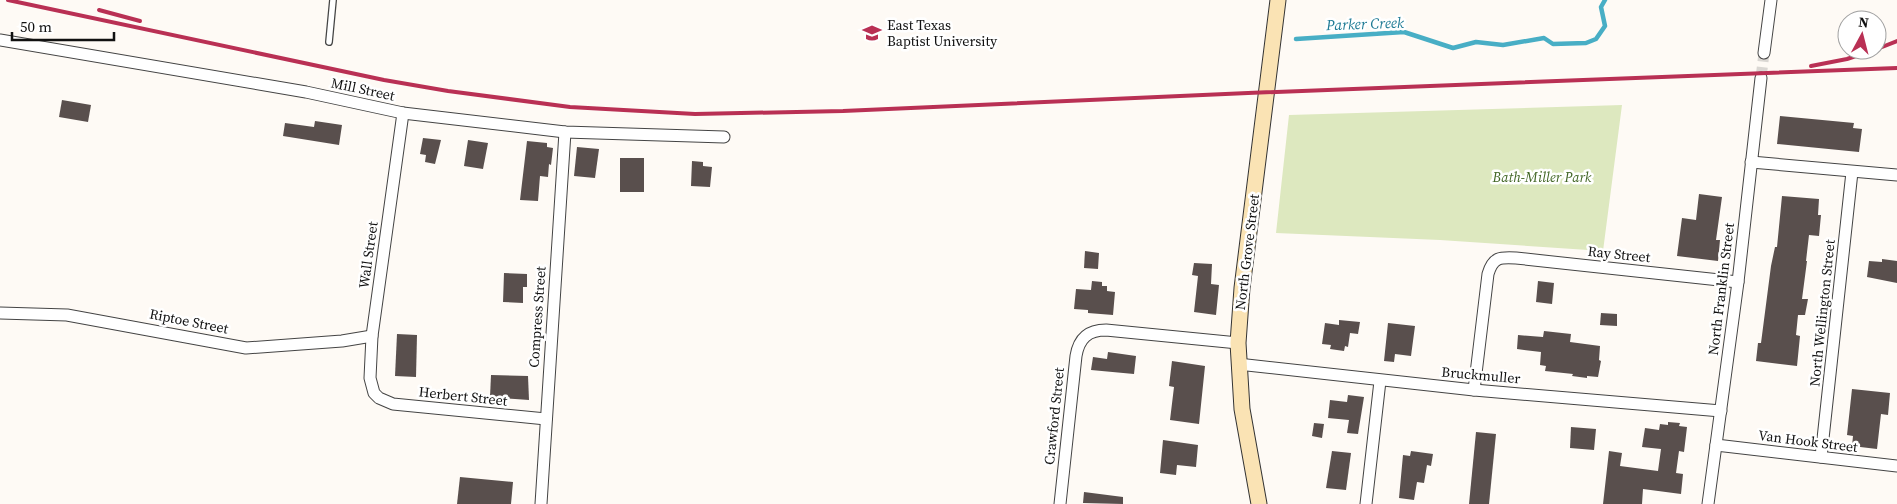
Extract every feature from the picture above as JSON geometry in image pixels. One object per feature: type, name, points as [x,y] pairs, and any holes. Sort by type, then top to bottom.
[{"type":"main road","name":"North Grove Street","points":[[1259,504],[1242,410],[1238,343],[1242,288],[1278,0]]},
{"type":"street","points":[[1764,54],[1771,0]]},
{"type":"street","name":"Mill Street","points":[[0,40],[306,92],[403,113],[565,132],[724,137]]},
{"type":"street","name":"North Franklin Street","points":[[1708,504],[1738,282],[1761,78]]},
{"type":"street","name":"Wall Street","points":[[379,398],[371,386],[372,336],[403,113]]},
{"type":"street","name":"Compress Street","points":[[541,504],[565,132]]},
{"type":"street","points":[[1751,162],[1897,175]]},
{"type":"street","name":"North Wellington Street","points":[[1821,457],[1852,172]]},
{"type":"street","name":"Ray Street","points":[[1474,390],[1488,274],[1492,263],[1498,259],[1504,257],[1516,258],[1738,282]]},
{"type":"street","name":"Riptoe Street","points":[[0,313],[68,315],[246,348],[342,342],[372,336]]},
{"type":"street","name":"Crawford Street","points":[[1060,504],[1077,346],[1086,334],[1096,330],[1106,330],[1238,343]]},
{"type":"street","name":"Bruckmuller","points":[[1238,364],[1474,390],[1721,410]]},
{"type":"street","points":[[1366,504],[1380,381]]},
{"type":"street","name":"Herbert Street","points":[[379,398],[394,404],[546,419]]},
{"type":"street","name":"Van Hook Street","points":[[1716,445],[1897,466]]},
{"type":"lane","points":[[329,42],[333,0]]},
{"type":"green space","name":"Bath-Miller Park","points":[[1622,105],[1603,251],[1440,240],[1276,233],[1289,115]]},
{"type":"building","points":[[62,100],[91,105],[88,122],[59,117]]},
{"type":"building","points":[[1780,116],[1854,123],[1853,128],[1862,129],[1859,152],[1777,144]]},
{"type":"building","points":[[315,121],[342,125],[339,145],[283,136],[285,123],[314,127]]},
{"type":"building","points":[[423,138],[441,140],[435,164],[425,162],[426,155],[420,154]]},
{"type":"building","points":[[468,140],[488,143],[483,169],[464,166]]},
{"type":"building","points":[[527,141],[547,143],[547,147],[553,148],[548,177],[540,176],[538,201],[520,200]]},
{"type":"building","points":[[577,147],[599,149],[595,178],[574,176]]},
{"type":"building","points":[[620,158],[644,158],[644,192],[620,192]]},
{"type":"building","points":[[692,161],[703,162],[703,166],[712,167],[710,187],[691,186]]},
{"type":"building","points":[[1699,194],[1722,197],[1716,240],[1720,240],[1718,261],[1677,256],[1682,218],[1696,220]]},
{"type":"building","points":[[1782,196],[1819,199],[1818,215],[1821,215],[1819,236],[1809,235],[1802,299],[1808,299],[1805,315],[1798,315],[1796,335],[1800,336],[1797,366],[1756,361],[1758,343],[1761,343],[1771,266],[1775,247],[1777,247]]},
{"type":"building","points":[[1085,251],[1099,253],[1098,269],[1084,268]]},
{"type":"building","points":[[1882,259],[1897,261],[1897,283],[1867,277],[1869,261],[1882,262]]},
{"type":"building","points":[[1194,263],[1212,264],[1211,284],[1219,285],[1216,315],[1194,312],[1198,276],[1192,275]]},
{"type":"building","points":[[504,273],[527,274],[527,287],[523,287],[523,303],[503,302]]},
{"type":"building","points":[[1092,281],[1102,282],[1102,286],[1107,286],[1107,291],[1115,292],[1113,315],[1088,313],[1088,310],[1074,309],[1076,289],[1091,290]]},
{"type":"building","points":[[1538,281],[1554,283],[1552,304],[1536,302]]},
{"type":"building","points":[[1601,313],[1617,314],[1617,326],[1600,325]]},
{"type":"building","points":[[1339,320],[1360,322],[1358,334],[1350,333],[1348,347],[1345,346],[1344,351],[1330,349],[1331,345],[1322,344],[1325,323],[1339,325]]},
{"type":"building","points":[[1388,323],[1415,326],[1411,356],[1395,354],[1394,362],[1384,361]]},
{"type":"building","points":[[1544,331],[1571,334],[1570,342],[1600,346],[1599,360],[1601,361],[1598,377],[1587,376],[1587,378],[1572,376],[1573,374],[1545,371],[1546,366],[1540,365],[1541,352],[1517,349],[1518,335],[1543,337]]},
{"type":"building","points":[[397,334],[417,335],[416,377],[395,376]]},
{"type":"building","points":[[1108,352],[1136,356],[1134,374],[1091,370],[1093,357],[1107,359]]},
{"type":"building","points":[[1172,361],[1205,366],[1199,424],[1170,420],[1174,387],[1169,386]]},
{"type":"building","points":[[491,375],[528,376],[529,400],[490,397]]},
{"type":"building","points":[[1852,389],[1890,393],[1888,415],[1881,414],[1877,449],[1852,446],[1853,436],[1847,435]]},
{"type":"building","points":[[1348,395],[1364,397],[1358,434],[1347,433],[1349,420],[1328,418],[1330,400],[1347,402]]},
{"type":"building","points":[[1668,422],[1680,423],[1679,426],[1687,427],[1684,452],[1679,451],[1676,473],[1683,474],[1681,494],[1643,489],[1642,504],[1603,504],[1609,451],[1622,453],[1620,466],[1658,471],[1661,449],[1642,447],[1645,428],[1659,430],[1660,424],[1668,425]]},
{"type":"building","points":[[1314,423],[1324,424],[1322,438],[1312,436]]},
{"type":"building","points":[[1571,427],[1596,429],[1594,450],[1570,448]]},
{"type":"building","points":[[1476,432],[1496,434],[1489,504],[1469,504]]},
{"type":"building","points":[[1163,440],[1198,445],[1196,467],[1177,465],[1176,475],[1160,473]]},
{"type":"building","points":[[1332,451],[1351,453],[1346,490],[1326,488]]},
{"type":"building","points":[[1411,451],[1433,454],[1431,466],[1427,465],[1424,483],[1417,482],[1414,500],[1399,498],[1403,455],[1410,456]]},
{"type":"building","points":[[460,477],[513,482],[511,504],[457,504]]},
{"type":"building","points":[[1084,492],[1123,497],[1123,504],[1083,503]]},
{"type":"waterway","name":"Parker Creek","points":[[1296,39],[1404,32],[1453,48],[1476,42],[1503,45],[1544,38],[1553,44],[1586,43],[1596,39],[1605,26],[1601,7],[1605,0]]},
{"type":"tunnel","points":[[1761,78],[1764,53]]},
{"type":"railway","points":[[8,0],[384,80],[448,91],[570,107],[695,114],[843,111],[1897,68]]},
{"type":"railway","points":[[99,10],[140,21]]},
{"type":"railway","points":[[1887,45],[1897,41]]},
{"type":"railway","points":[[1811,66],[1842,60]]},
{"type":"place","name":"East Texas Baptist University","points":[[872,33]]}]
